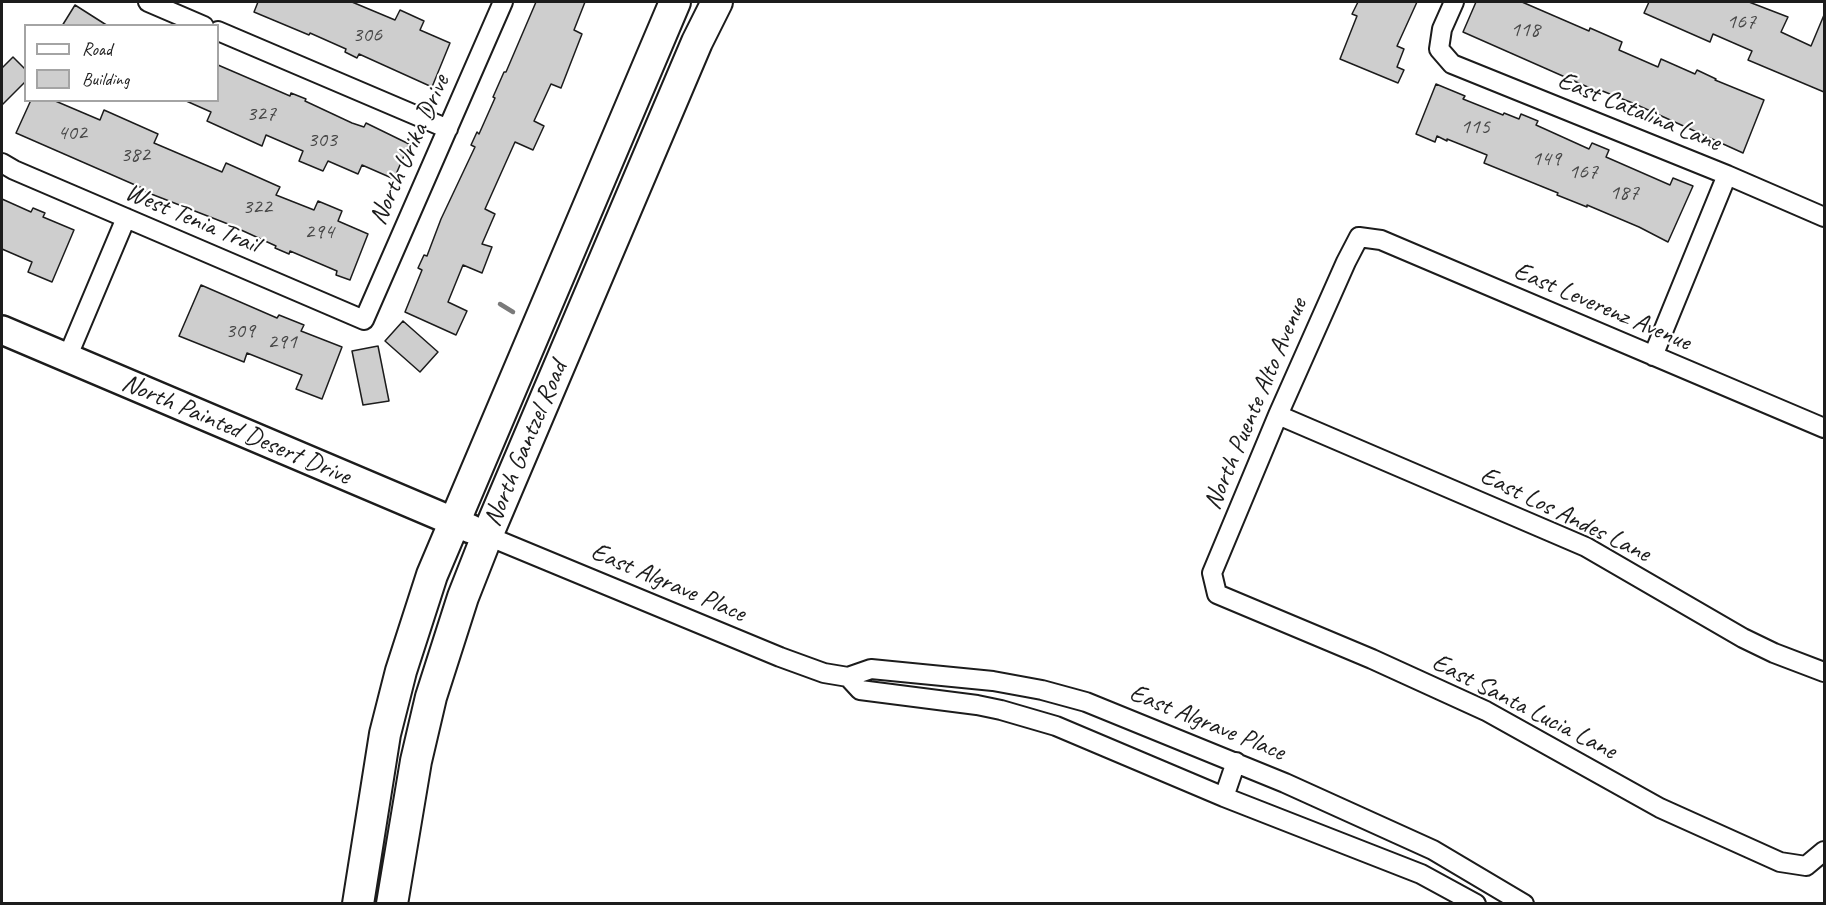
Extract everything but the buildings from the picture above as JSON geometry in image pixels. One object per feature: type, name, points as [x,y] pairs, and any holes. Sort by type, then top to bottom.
[{"type":"main road","name":"North Gantzel Road","points":[[392,903],[416,761],[431,697],[447,644],[471,529],[675,2]]},
{"type":"main road","name":"North Gantzel Road","points":[[358,903],[385,735],[417,620],[471,529],[717,2]]},
{"type":"street","points":[[148,2],[199,24]]},
{"type":"street","name":"North Urika Drive","points":[[364,320],[503,2]]},
{"type":"street","name":"East Catalina Lane","points":[[1454,2],[1442,29],[1439,49],[1452,64],[1727,175],[1824,217]]},
{"type":"street","points":[[219,31],[448,129]]},
{"type":"street","name":"West Tenia Trail","points":[[2,163],[364,320]]},
{"type":"street","points":[[1653,356],[1727,175]]},
{"type":"street","points":[[67,358],[126,218]]},
{"type":"street","name":"East Leverenz Avenue","points":[[1359,237],[1381,240],[1824,428]]},
{"type":"street","name":"North Puente Alto Avenue","points":[[1217,594],[1212,573],[1278,415],[1359,237]]},
{"type":"street","name":"North Painted Desert Drive","points":[[2,330],[471,529]]},
{"type":"street","name":"East Los Andes Lane","points":[[1278,415],[1586,547],[1743,638],[1774,653],[1824,672]]},
{"type":"street","name":"East Algrave Place","points":[[471,529],[824,673],[848,677],[872,669],[993,681],[1042,690],[1113,712],[1285,783],[1432,850],[1524,903]]},
{"type":"street","name":"East Santa Lucia Lane","points":[[1217,594],[1372,659],[1486,711],[1660,808],[1780,862],[1806,866],[1824,851]]},
{"type":"street","name":"East Algrave Place","points":[[848,677],[860,690],[1001,710],[1084,737],[1224,797],[1421,874],[1476,903]]},
{"type":"street","points":[[1224,797],[1236,762]]},
{"type":"waterway","points":[[500,304],[513,312]]}]
